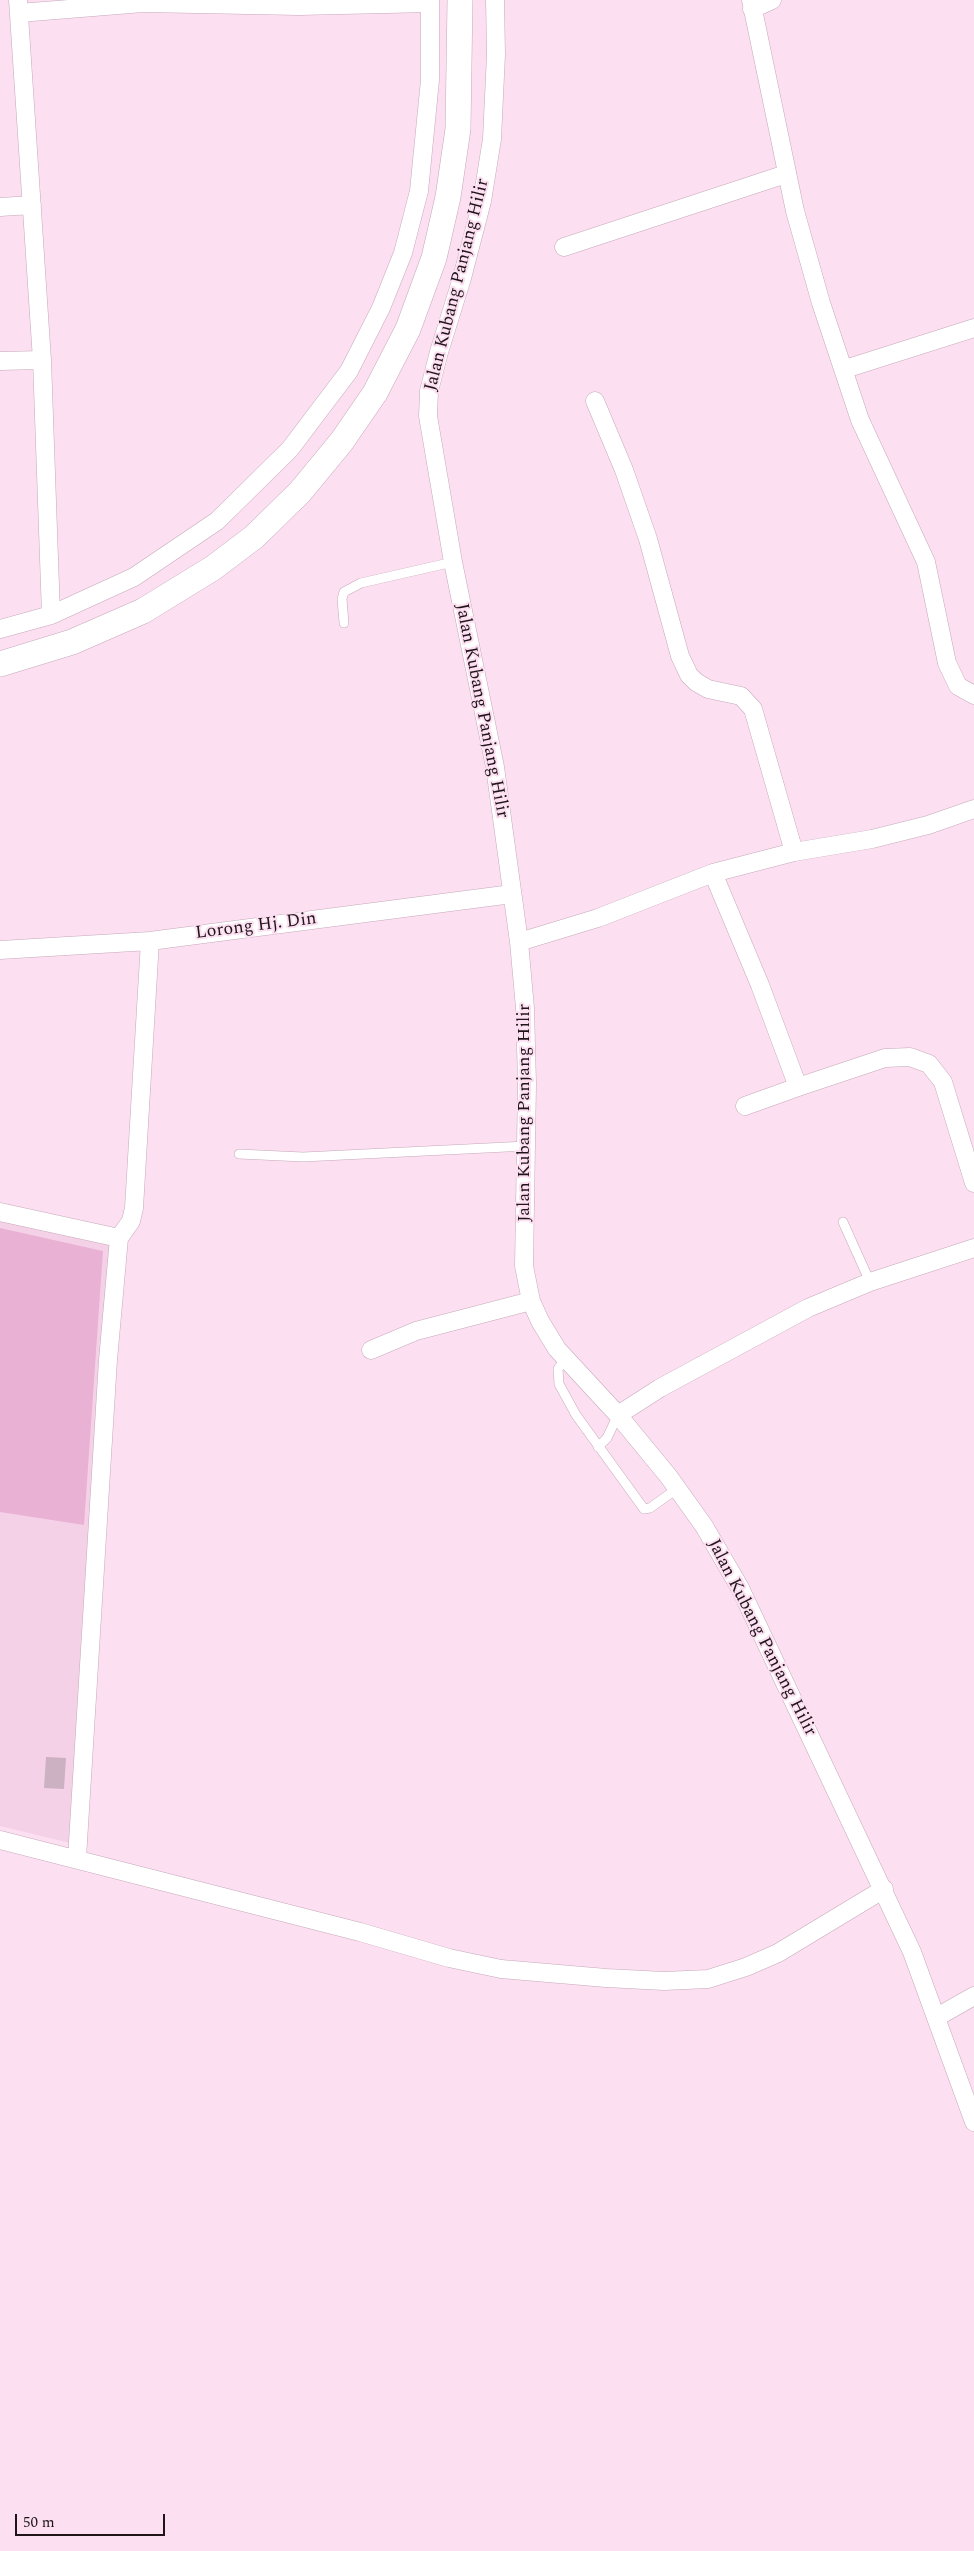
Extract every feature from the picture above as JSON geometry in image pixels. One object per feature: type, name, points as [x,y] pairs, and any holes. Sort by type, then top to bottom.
[{"type":"main road","points":[[0,664],[72,642],[134,615],[213,568],[254,537],[300,492],[342,441],[375,393],[408,330],[434,258],[448,198],[458,129],[460,0]]},
{"type":"street","name":"Jalan Kubang Panjang Hilir","points":[[495,0],[496,54],[492,138],[482,201],[429,391],[429,425],[452,562],[495,766],[519,942],[525,1008],[527,1146],[524,1266],[531,1301],[540,1321],[566,1358],[618,1415],[678,1488],[704,1526],[740,1588],[884,1889],[912,1952],[974,2122]]},
{"type":"street","points":[[772,0],[752,4],[780,133],[786,174],[805,250],[860,420],[926,562],[947,663],[958,686],[974,695]]},
{"type":"street","points":[[0,629],[51,615],[134,577],[217,521],[290,449],[349,371],[381,308],[403,253],[419,190],[430,80],[430,2],[143,3],[19,6],[42,360],[51,615]]},
{"type":"street","points":[[564,247],[786,174]]},
{"type":"street","points":[[0,207],[32,206]]},
{"type":"street","points":[[845,369],[974,328]]},
{"type":"street","points":[[0,361],[42,360]]},
{"type":"street","points":[[595,401],[624,470],[648,539],[680,656],[689,674],[696,682],[708,689],[741,696],[752,709],[794,852]]},
{"type":"street","points":[[519,942],[598,918],[713,874],[794,852],[872,839],[928,825],[974,810]]},
{"type":"street","points":[[713,874],[760,985],[798,1087]]},
{"type":"street","name":"Lorong Hj. Din","points":[[0,950],[150,941],[512,894]]},
{"type":"street","points":[[77,1858],[108,1360],[119,1238],[131,1220],[134,1208],[150,941]]},
{"type":"street","points":[[745,1106],[885,1058],[910,1057],[929,1064],[943,1082],[974,1183]]},
{"type":"street","points":[[0,1212],[119,1238]]},
{"type":"street","points":[[618,1415],[660,1388],[808,1308],[870,1282],[974,1248]]},
{"type":"street","points":[[371,1350],[416,1331],[531,1301]]},
{"type":"street","points":[[0,1840],[77,1858],[360,1932],[449,1958],[501,1969],[664,1981],[708,1979],[746,1967],[778,1953],[884,1889]]},
{"type":"street","points":[[937,2017],[974,1996]]},
{"type":"lane","points":[[344,622],[342,599],[344,592],[361,583],[452,562]]},
{"type":"lane","points":[[239,1154],[303,1157],[527,1146]]},
{"type":"lane","points":[[843,1222],[870,1282]]},
{"type":"lane","points":[[566,1358],[558,1369],[559,1384],[576,1415],[644,1509],[650,1508],[678,1488]]},
{"type":"lane","points":[[598,1447],[608,1438],[618,1415]]},
{"type":"shaded area","points":[[0,1221],[112,1246],[74,1844],[0,1826]]},
{"type":"shaded area","points":[[0,1228],[103,1251],[84,1525],[0,1512]]},
{"type":"building","points":[[46,1757],[66,1758],[64,1789],[44,1788]]}]
